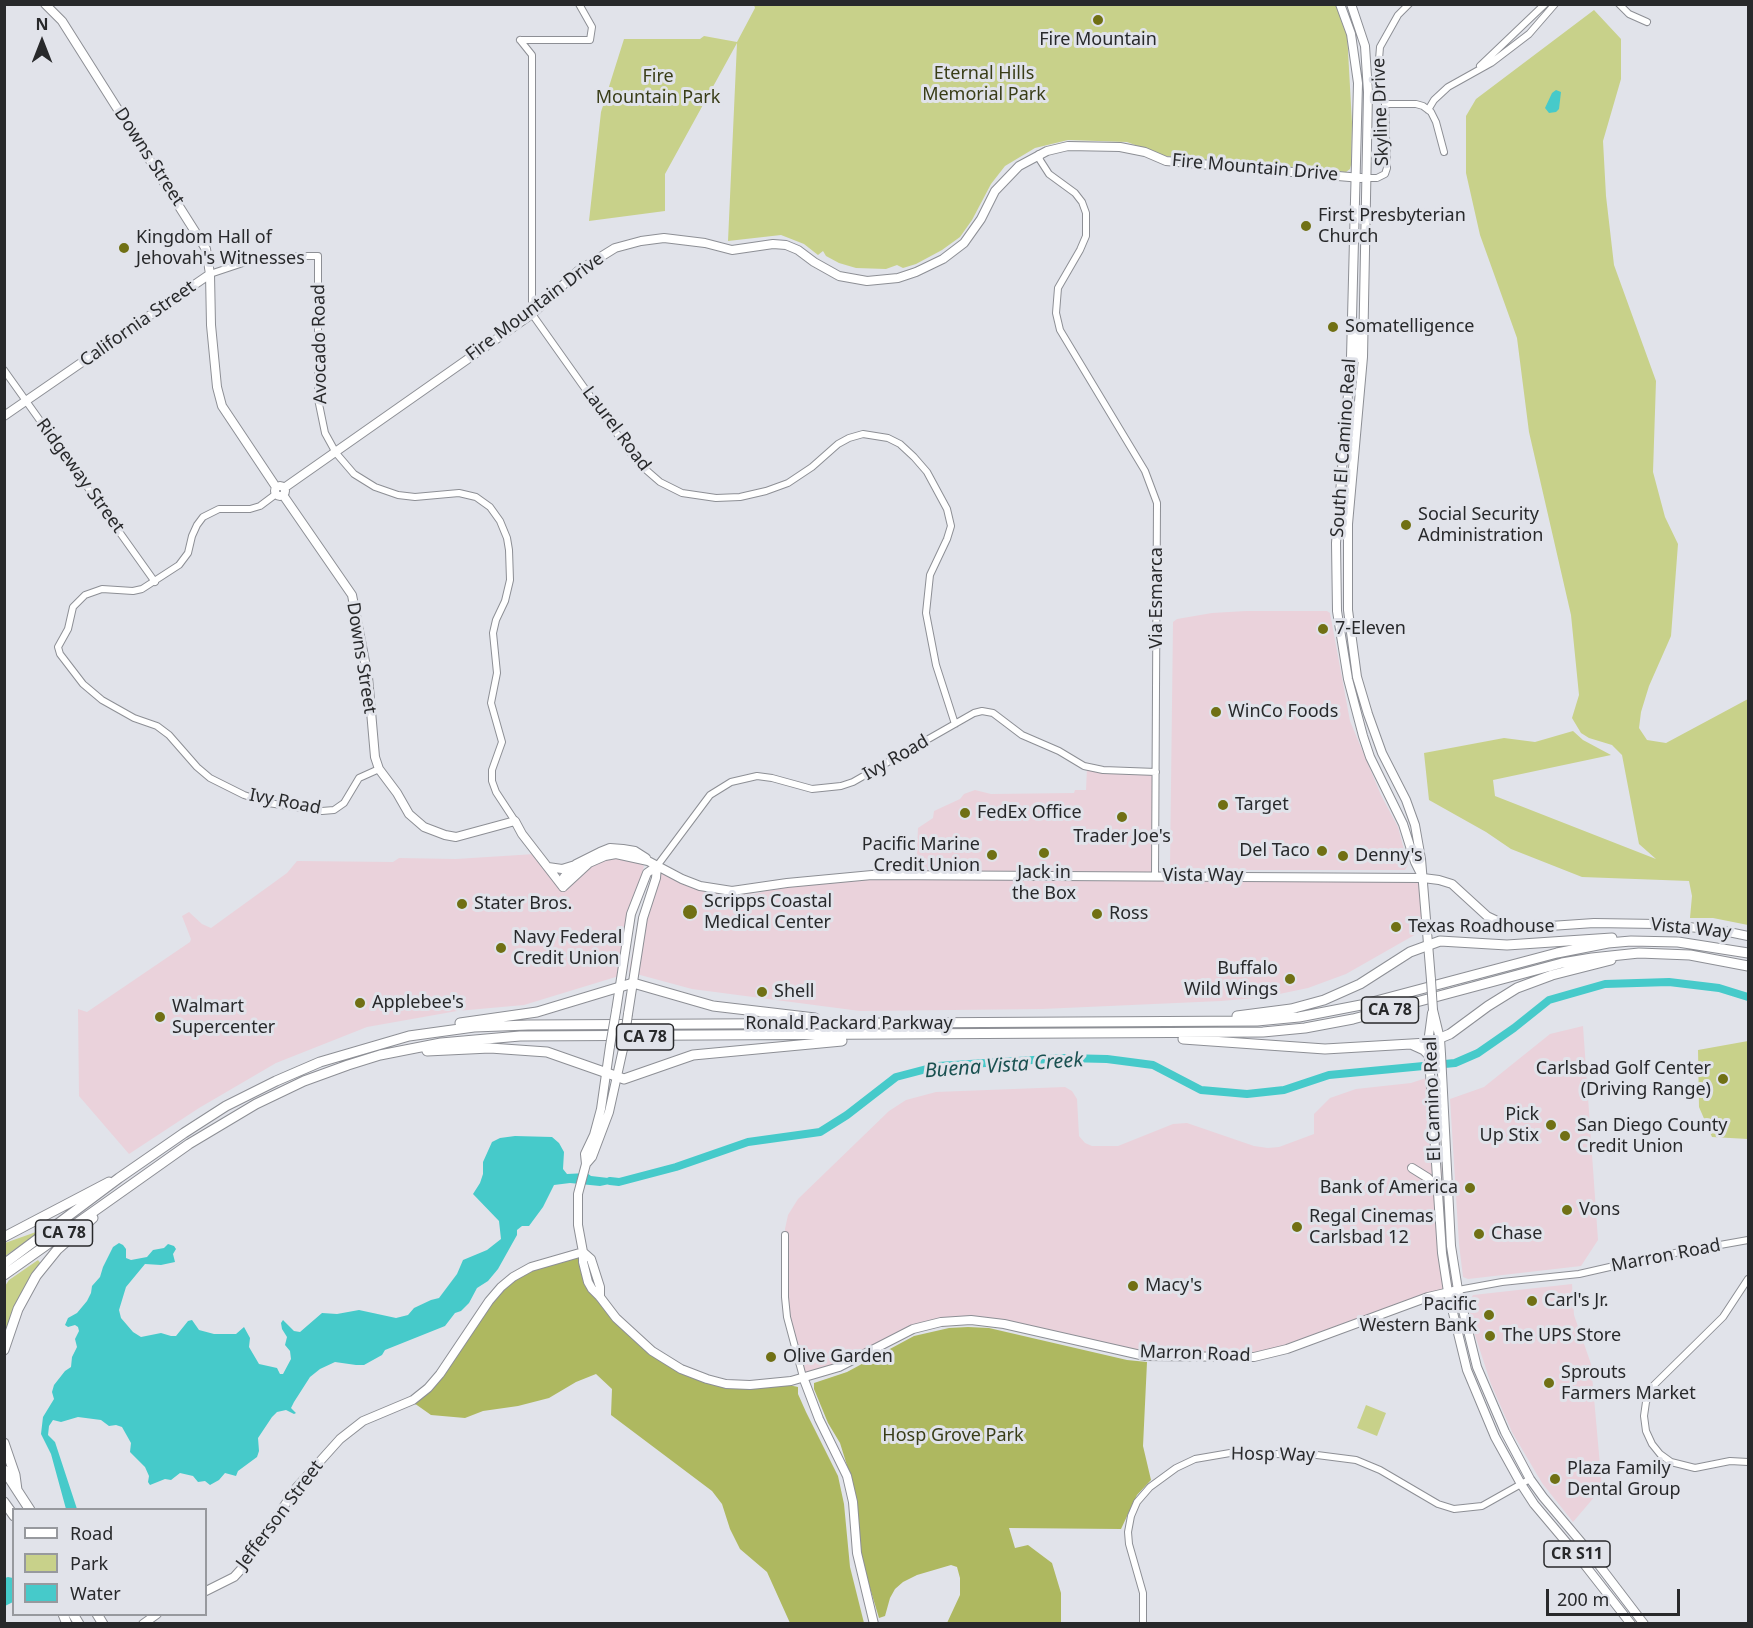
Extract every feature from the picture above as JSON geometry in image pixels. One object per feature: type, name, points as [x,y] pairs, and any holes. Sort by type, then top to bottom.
[{"type":"highway","points":[[1174,1022],[1270,1013],[1312,1004],[1349,989],[1410,952],[1440,941],[1507,945],[1616,937],[1631,941]]},
{"type":"highway","name":"Ronald Packard Parkway","points":[[4,1264],[184,1133],[253,1091],[320,1062],[409,1036],[499,1025],[1257,1021],[1330,1012],[1557,952],[1601,944],[1631,941],[1678,942],[1749,953]]},
{"type":"highway","points":[[1136,1034],[1325,1049],[1428,1043],[1450,1034],[1503,996],[1534,981],[1639,953]]},
{"type":"highway","name":"Ronald Packard Parkway","points":[[4,1275],[189,1144],[256,1104],[304,1081],[380,1055],[441,1043],[520,1036],[1250,1033],[1305,1028],[1372,1015],[1562,963],[1592,958],[1639,953],[1690,955],[1749,966]]},
{"type":"highway","points":[[409,1036],[476,1020],[537,1012],[633,983],[726,1008],[803,1018],[899,1024]]},
{"type":"highway","points":[[380,1055],[437,1050],[513,1048],[547,1052],[624,1079],[670,1061],[708,1053],[912,1035]]},
{"type":"highway","points":[[1411,1044],[1418,1046],[1428,1054]]},
{"type":"highway","points":[[4,1237],[100,1185],[120,1178]]},
{"type":"highway","points":[[4,1350],[18,1309],[36,1276],[63,1245],[122,1192]]},
{"type":"highway","points":[[4,1443],[15,1475],[17,1490]]},
{"type":"highway","points":[[4,1470],[29,1508]]},
{"type":"main road","name":"Downs Street","points":[[45,4],[62,21],[206,249],[210,274],[213,349],[217,387],[222,406],[352,595],[368,677],[375,757],[379,769]]},
{"type":"main road","name":"South El Camino Real","points":[[1340,4],[1351,34],[1358,82],[1350,371],[1336,543],[1336,589],[1341,647],[1362,736],[1403,824],[1414,862],[1423,878]]},
{"type":"main road","name":"South El Camino Real","points":[[1351,4],[1360,28],[1368,66],[1362,363],[1347,555],[1348,610],[1359,686],[1382,753],[1406,800],[1415,825],[1430,944],[1433,1010]]},
{"type":"main road","name":"Fire Mountain Drive","points":[[280,491],[532,314],[578,271],[615,248],[664,238],[687,240],[732,250],[773,244],[786,245],[798,250],[826,269],[848,278],[879,281],[906,276],[943,260],[964,243],[981,219],[995,191],[1014,170],[1039,154],[1068,146],[1120,147],[1144,152],[1166,161],[1366,178]]},
{"type":"main road","name":"California Street","points":[[4,416],[210,274]]},
{"type":"main road","points":[[1352,314],[1357,319],[1357,357],[1362,363]]},
{"type":"main road","points":[[379,769],[411,817],[434,831],[452,837],[461,837],[515,821]]},
{"type":"main road","name":"Avocado Road","points":[[515,821],[522,834],[563,887]]},
{"type":"main road","name":"Vista Way","points":[[576,864],[610,848],[635,851],[643,854],[648,861]]},
{"type":"main road","name":"Vista Way","points":[[563,887],[589,863],[610,854],[629,855],[648,861],[700,886],[732,891],[872,875],[1423,878],[1452,884],[1487,916],[1508,926],[1521,928],[1594,923],[1657,924],[1719,930],[1749,936]]},
{"type":"main road","points":[[548,867],[562,869],[576,864]]},
{"type":"main road","points":[[563,887],[564,877],[576,864]]},
{"type":"main road","points":[[586,1164],[592,1157],[613,1099],[643,918],[656,878],[657,866]]},
{"type":"main road","points":[[583,1252],[577,1217],[578,1194],[586,1164],[585,1154],[601,1109],[604,1073],[634,903],[647,873],[657,866]]},
{"type":"main road","name":"El Camino Real","points":[[1433,1010],[1442,1054],[1451,1246],[1458,1290],[1477,1366],[1505,1432],[1530,1479],[1644,1623]]},
{"type":"main road","name":"El Camino Real","points":[[1433,1010],[1428,1054],[1442,1253],[1448,1292],[1467,1370],[1495,1437],[1521,1484],[1534,1504],[1631,1623]]},
{"type":"main road","points":[[1412,1168],[1437,1187]]},
{"type":"main road","name":"Marron Road","points":[[583,1252],[583,1262],[592,1289],[629,1331],[652,1351],[681,1369],[707,1379],[742,1385],[780,1383],[840,1367],[913,1329],[941,1322],[971,1320],[1005,1324],[1144,1356],[1254,1357],[1287,1349],[1428,1297],[1458,1290]]},
{"type":"main road","name":"Jefferson Street","points":[[207,1590],[234,1576],[245,1565],[296,1488],[340,1439],[363,1421],[413,1400],[428,1388],[501,1287],[531,1267],[583,1252]]},
{"type":"main road","points":[[802,1377],[819,1419],[847,1476],[853,1502],[857,1553],[874,1623]]},
{"type":"street","points":[[532,314],[532,55],[520,40],[590,40],[592,27],[579,4]]},
{"type":"street","name":"Skyline Drive","points":[[1366,178],[1377,178],[1385,174],[1387,168],[1385,104],[1378,72],[1380,47],[1398,15],[1409,4]]},
{"type":"street","points":[[1477,69],[1545,4]]},
{"type":"street","points":[[1428,110],[1434,100],[1448,87],[1491,63],[1529,34],[1555,4]]},
{"type":"street","points":[[1619,4],[1629,14],[1647,22]]},
{"type":"street","points":[[1385,104],[1416,104],[1428,110],[1436,122],[1444,152]]},
{"type":"street","name":"Via Esmarca","points":[[1039,154],[1049,174],[1070,187],[1082,202],[1086,213],[1086,236],[1058,288],[1056,300],[1060,330],[1146,471],[1157,503],[1155,876]]},
{"type":"street","name":"California Street","points":[[210,274],[255,259],[276,256],[318,256]]},
{"type":"street","name":"Avocado Road","points":[[318,256],[318,399],[324,433],[336,453],[354,474],[375,487],[398,495],[459,493],[476,497],[490,507],[500,521],[509,550],[510,580],[493,633],[496,673],[491,702],[502,742],[492,770],[492,781],[496,792],[515,821]]},
{"type":"street","name":"Laurel Road","points":[[532,314],[637,462],[660,482],[682,493],[716,498],[741,497],[766,491],[788,483],[809,470],[838,444],[863,434],[888,438],[900,444],[914,457],[927,472],[947,509],[951,526],[930,575],[926,613],[936,665],[955,724]]},
{"type":"street","name":"Ridgeway Street","points":[[4,370],[155,582]]},
{"type":"street","name":"Fire Mountain Drive","points":[[58,650],[68,629],[74,607],[85,595],[102,589],[133,591],[142,589],[179,564],[188,553],[192,536],[204,517],[219,509],[250,509],[260,506],[280,491]]},
{"type":"street","name":"Ivy Road","points":[[58,650],[83,684],[102,700],[134,718],[157,726],[169,735],[197,767],[210,778],[243,795],[268,803],[318,811],[334,810],[344,803],[359,778],[379,769]]},
{"type":"street","name":"Ivy Road","points":[[657,866],[710,795],[731,782],[757,776],[812,789],[841,786],[853,782],[974,713],[982,711],[993,713],[1022,735],[1059,751],[1084,766],[1103,770],[1156,772]]},
{"type":"street","points":[[785,1235],[787,1317],[802,1377]]},
{"type":"street","name":"Marron Road","points":[[1458,1290],[1502,1282],[1579,1274],[1658,1256],[1749,1240]]},
{"type":"street","points":[[1749,1279],[1723,1317],[1653,1386],[1646,1402],[1644,1416],[1646,1431],[1652,1443],[1660,1454],[1671,1462],[1695,1468],[1730,1461],[1749,1462]]},
{"type":"street","name":"Hosp Way","points":[[1143,1623],[1143,1593],[1129,1544],[1128,1532],[1131,1516],[1137,1502],[1150,1487],[1176,1468],[1195,1459],[1230,1453],[1317,1455],[1356,1460],[1380,1470],[1438,1504],[1454,1509],[1482,1506],[1530,1479]]},
{"type":"shaded area","points":[[1327,611],[1330,613],[1350,721],[1381,795],[1398,827],[1408,865],[1405,870],[1170,868],[1173,622],[1177,619],[1212,613]]},
{"type":"shaded area","points":[[1087,768],[1155,773],[1154,875],[916,874],[918,828],[933,818],[934,811],[975,790],[991,794],[1074,793],[1075,790],[1086,790]]},
{"type":"shaded area","points":[[535,854],[562,886],[587,866],[612,858],[630,859],[644,866],[625,931],[619,976],[524,1005],[457,1011],[367,1027],[276,1063],[199,1108],[129,1154],[79,1096],[78,1009],[87,1012],[190,942],[191,939],[182,916],[189,912],[202,924],[211,928],[287,873],[297,861],[393,862],[399,858],[456,859]]},
{"type":"shaded area","points":[[661,864],[682,879],[755,894],[806,879],[823,878],[1422,879],[1425,929],[1346,974],[1308,988],[1265,997],[1042,1009],[860,1011],[692,989],[629,972],[639,916]]},
{"type":"shaded area","points":[[1583,1026],[1598,1240],[1581,1266],[1468,1279],[1463,1277],[1450,1099],[1484,1087],[1550,1034]]},
{"type":"shaded area","points":[[1435,1075],[1447,1247],[1453,1291],[1270,1354],[1164,1357],[996,1322],[926,1325],[856,1359],[805,1376],[785,1297],[785,1229],[788,1215],[798,1199],[889,1111],[906,1100],[936,1092],[1065,1087],[1072,1091],[1077,1099],[1079,1136],[1085,1143],[1092,1146],[1118,1146],[1173,1124],[1187,1123],[1254,1146],[1268,1148],[1279,1147],[1314,1134],[1314,1114],[1330,1098],[1356,1089],[1411,1083]]},
{"type":"shaded area","points":[[1572,1284],[1574,1315],[1591,1364],[1602,1488],[1573,1522],[1542,1483],[1512,1432],[1491,1384],[1472,1326],[1469,1302],[1473,1295]]},
{"type":"green space","points":[[1335,4],[1347,33],[1352,123],[1351,165],[1346,172],[1165,156],[1127,142],[1068,140],[1035,148],[1005,166],[991,184],[960,237],[942,250],[916,264],[903,268],[897,265],[886,269],[856,268],[839,263],[826,256],[823,251],[818,255],[804,244],[781,235],[728,241],[737,43],[665,174],[665,211],[589,221],[601,112],[624,39],[700,39],[704,36],[737,42],[755,8],[754,5]]},
{"type":"green space","points":[[1594,10],[1621,39],[1621,79],[1603,141],[1606,196],[1614,265],[1656,381],[1653,472],[1665,517],[1678,544],[1671,636],[1649,686],[1639,728],[1647,740],[1666,743],[1748,699],[1748,925],[1713,918],[1690,918],[1692,896],[1689,881],[1582,877],[1511,849],[1429,800],[1424,753],[1504,738],[1535,742],[1573,731],[1583,740],[1611,755],[1493,780],[1495,796],[1656,859],[1639,844],[1622,755],[1612,745],[1581,733],[1572,718],[1579,695],[1571,615],[1529,432],[1517,338],[1480,235],[1466,173],[1466,116],[1476,99]]},
{"type":"green space","name":"Carlsbad Golf Center (Driving Range)","points":[[1748,1041],[1748,1139],[1712,1137],[1699,1107],[1698,1050]]},
{"type":"green space","points":[[36,1232],[37,1234],[5,1256],[5,1243]]},
{"type":"green space","name":"Hosp Grove Park","points":[[581,1254],[594,1289],[644,1347],[710,1382],[784,1384],[798,1387],[798,1394],[806,1412],[838,1476],[844,1504],[850,1567],[864,1623],[790,1623],[767,1572],[740,1549],[730,1529],[722,1504],[712,1491],[611,1415],[612,1389],[596,1374],[576,1382],[549,1398],[518,1406],[483,1411],[465,1418],[431,1415],[414,1403],[506,1286],[536,1268]]},
{"type":"green space","points":[[38,1260],[41,1264],[7,1326],[5,1334],[5,1286],[9,1280]]},
{"type":"green space","name":"Hosp Grove Park","points":[[949,1328],[989,1328],[1127,1360],[1147,1362],[1143,1446],[1151,1480],[1137,1495],[1121,1529],[1009,1528],[1015,1548],[1028,1545],[1052,1563],[1061,1593],[1061,1623],[947,1623],[960,1595],[960,1578],[957,1567],[951,1565],[917,1575],[903,1582],[890,1598],[885,1616],[879,1618],[858,1548],[854,1488],[840,1443],[828,1423],[814,1389],[814,1383],[847,1372],[914,1336]]},
{"type":"green space","points":[[1366,1405],[1386,1413],[1377,1436],[1357,1428]]},
{"type":"water","points":[[1556,90],[1561,92],[1559,109],[1549,113],[1545,108],[1552,93]]},
{"type":"water","points":[[552,1137],[564,1152],[563,1169],[567,1174],[587,1173],[591,1176],[617,1179],[619,1182],[600,1186],[570,1183],[554,1185],[543,1207],[529,1226],[522,1226],[517,1230],[517,1235],[498,1269],[488,1281],[477,1288],[469,1303],[461,1311],[455,1313],[445,1326],[385,1350],[382,1355],[364,1365],[335,1362],[320,1369],[310,1377],[294,1402],[291,1408],[296,1413],[286,1410],[277,1412],[272,1417],[258,1438],[257,1457],[238,1471],[236,1476],[225,1473],[210,1485],[205,1481],[198,1482],[193,1476],[180,1473],[171,1480],[165,1479],[150,1485],[145,1467],[130,1452],[131,1443],[122,1427],[109,1426],[101,1420],[78,1417],[61,1422],[53,1420],[49,1426],[48,1435],[55,1442],[77,1508],[66,1508],[51,1454],[41,1434],[43,1417],[54,1399],[52,1392],[54,1385],[71,1367],[72,1357],[77,1347],[75,1339],[79,1331],[78,1327],[65,1325],[68,1318],[77,1313],[87,1301],[92,1286],[100,1277],[113,1247],[119,1243],[123,1245],[126,1249],[126,1258],[131,1260],[147,1257],[153,1250],[164,1248],[168,1244],[176,1249],[173,1254],[175,1262],[161,1265],[145,1264],[126,1287],[119,1310],[121,1318],[133,1332],[141,1337],[161,1333],[176,1336],[188,1321],[192,1320],[199,1330],[214,1334],[236,1334],[244,1327],[250,1338],[249,1347],[259,1364],[277,1368],[280,1374],[283,1374],[291,1359],[290,1351],[285,1345],[287,1337],[282,1329],[283,1320],[294,1331],[300,1332],[322,1313],[337,1314],[359,1310],[396,1318],[408,1315],[414,1308],[439,1298],[457,1274],[463,1260],[487,1250],[501,1239],[499,1221],[473,1194],[480,1183],[483,1162],[492,1142],[500,1138]]},
{"type":"water","points":[[5,1578],[12,1578],[12,1602],[5,1606]]},
{"type":"waterway","name":"Buena Vista Creek","points":[[610,1181],[619,1182],[676,1167],[748,1142],[820,1132],[847,1115],[896,1077],[938,1066],[1065,1058],[1107,1059],[1153,1065],[1201,1090],[1247,1094],[1284,1090],[1329,1075],[1455,1063],[1478,1053],[1549,1000],[1605,984],[1669,982],[1719,988],[1748,997]]},
{"type":"place","name":"Fire Mountain","points":[[1098,20]]},
{"type":"place","name":"First Presbyterian Church","points":[[1306,226]]},
{"type":"place","name":"Kingdom Hall of Jehovah's Witnesses","points":[[124,248]]},
{"type":"place","name":"Somatelligence","points":[[1333,327]]},
{"type":"place","name":"Social Security Administration","points":[[1406,525]]},
{"type":"place","name":"7-Eleven","points":[[1323,629]]},
{"type":"place","name":"WinCo Foods","points":[[1216,712]]},
{"type":"place","name":"Target","points":[[1223,805]]},
{"type":"place","name":"FedEx Office","points":[[965,813]]},
{"type":"place","name":"Trader Joe's","points":[[1122,817]]},
{"type":"place","name":"Del Taco","points":[[1322,851]]},
{"type":"place","name":"Jack in the Box","points":[[1044,853]]},
{"type":"place","name":"Pacific Marine Credit Union","points":[[992,855]]},
{"type":"place","name":"Denny's","points":[[1343,856]]},
{"type":"place","name":"Stater Bros.","points":[[462,904]]},
{"type":"place","name":"Scripps Coastal Medical Center","points":[[690,912]]},
{"type":"place","name":"Ross","points":[[1097,914]]},
{"type":"place","name":"Texas Roadhouse","points":[[1396,927]]},
{"type":"place","name":"Navy Federal Credit Union","points":[[501,948]]},
{"type":"place","name":"Buffalo Wild Wings","points":[[1290,979]]},
{"type":"place","name":"Shell","points":[[762,992]]},
{"type":"place","name":"Applebee's","points":[[360,1003]]},
{"type":"place","name":"Walmart Supercenter","points":[[160,1017]]},
{"type":"place","name":"Carlsbad Golf Center (Driving Range)","points":[[1723,1079]]},
{"type":"place","name":"Pick Up Stix","points":[[1551,1125]]},
{"type":"place","name":"San Diego County Credit Union","points":[[1565,1136]]},
{"type":"place","name":"Bank of America","points":[[1470,1188]]},
{"type":"place","name":"Vons","points":[[1567,1210]]},
{"type":"place","name":"Regal Cinemas Carlsbad 12","points":[[1297,1227]]},
{"type":"place","name":"Chase","points":[[1479,1234]]},
{"type":"place","name":"Macy's","points":[[1133,1286]]},
{"type":"place","name":"Carl's Jr.","points":[[1532,1301]]},
{"type":"place","name":"Pacific Western Bank","points":[[1489,1315]]},
{"type":"place","name":"The UPS Store","points":[[1490,1336]]},
{"type":"place","name":"Olive Garden","points":[[771,1357]]},
{"type":"place","name":"Sprouts Farmers Market","points":[[1549,1383]]},
{"type":"place","name":"Plaza Family Dental Group","points":[[1555,1479]]},
{"type":"park label","name":"Eternal Hills Memorial Park","points":[[984,84]]},
{"type":"park label","name":"Fire Mountain Park","points":[[658,88]]}]
